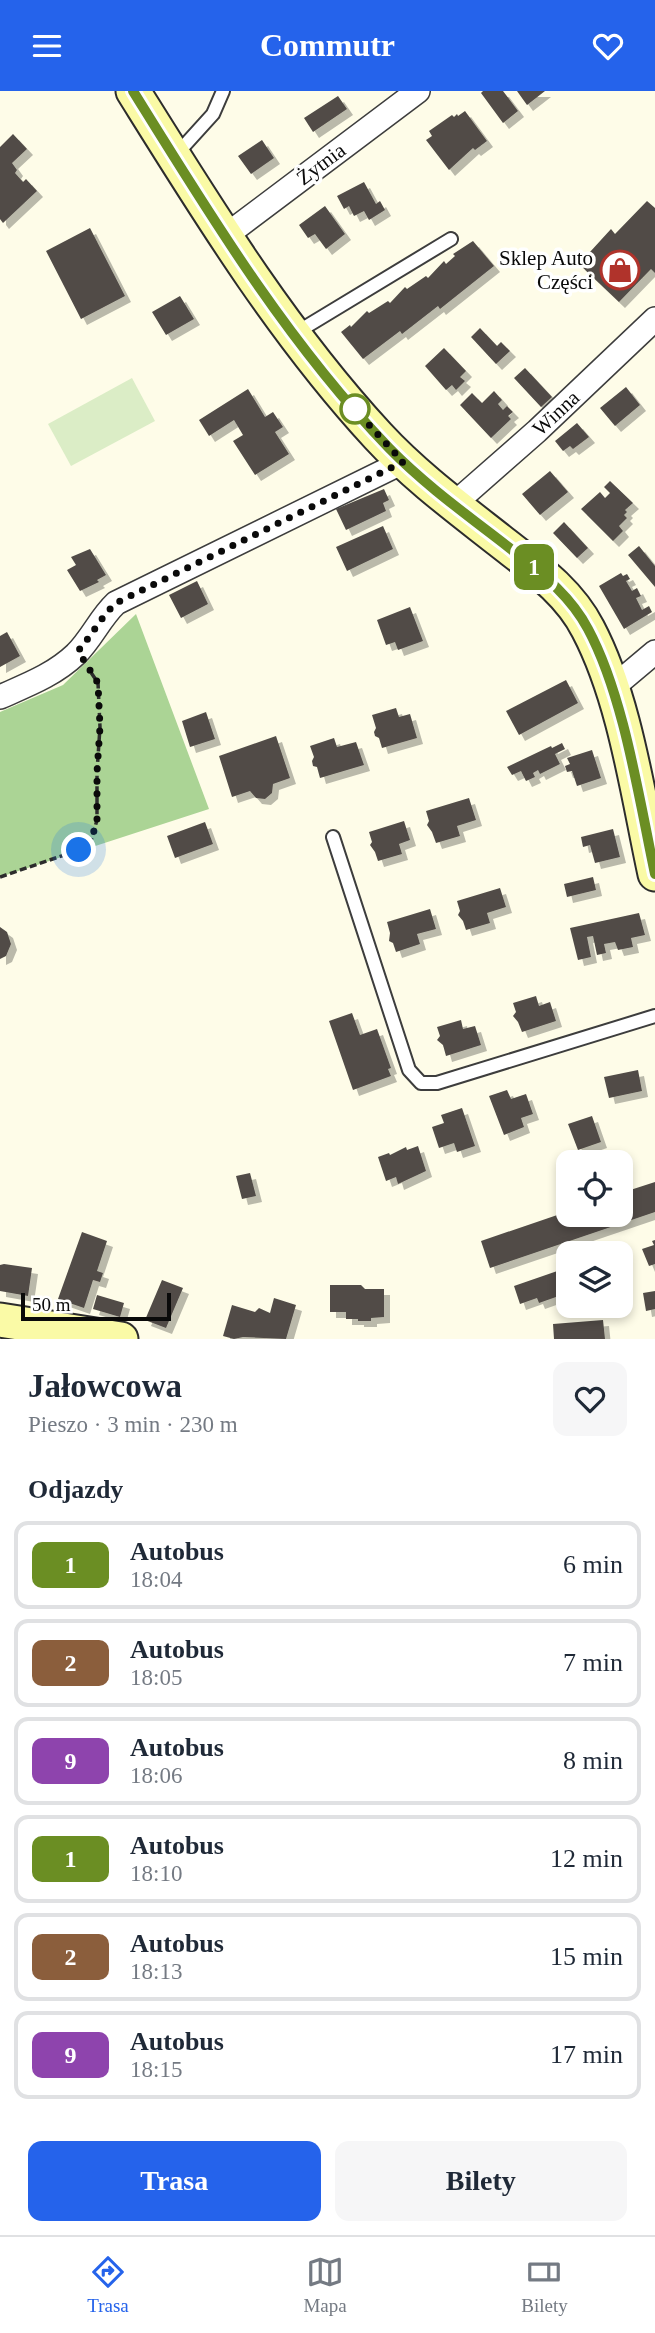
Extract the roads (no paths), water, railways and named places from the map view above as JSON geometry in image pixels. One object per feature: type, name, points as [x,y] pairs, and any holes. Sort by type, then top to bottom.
[{"type":"main road","points":[[133,91],[224,237],[336,389],[403,462],[549,579],[588,629],[611,689],[627,745],[655,874]]},
{"type":"main road","points":[[0,1320],[121,1339]]},
{"type":"street","name":"Żytnia","points":[[224,237],[418,91]]},
{"type":"street","name":"Winna","points":[[454,504],[537,431],[655,319]]},
{"type":"street","points":[[0,697],[53,674],[78,651],[102,616],[116,603],[403,462]]},
{"type":"street","points":[[611,689],[655,652]]},
{"type":"lane","points":[[174,157],[213,114],[223,91]]},
{"type":"lane","points":[[294,334],[451,239]]},
{"type":"lane","points":[[333,837],[409,1070],[421,1083],[437,1083],[655,1016]]},
{"type":"place","name":"Sklep Auto Części","points":[[620,270]]}]
